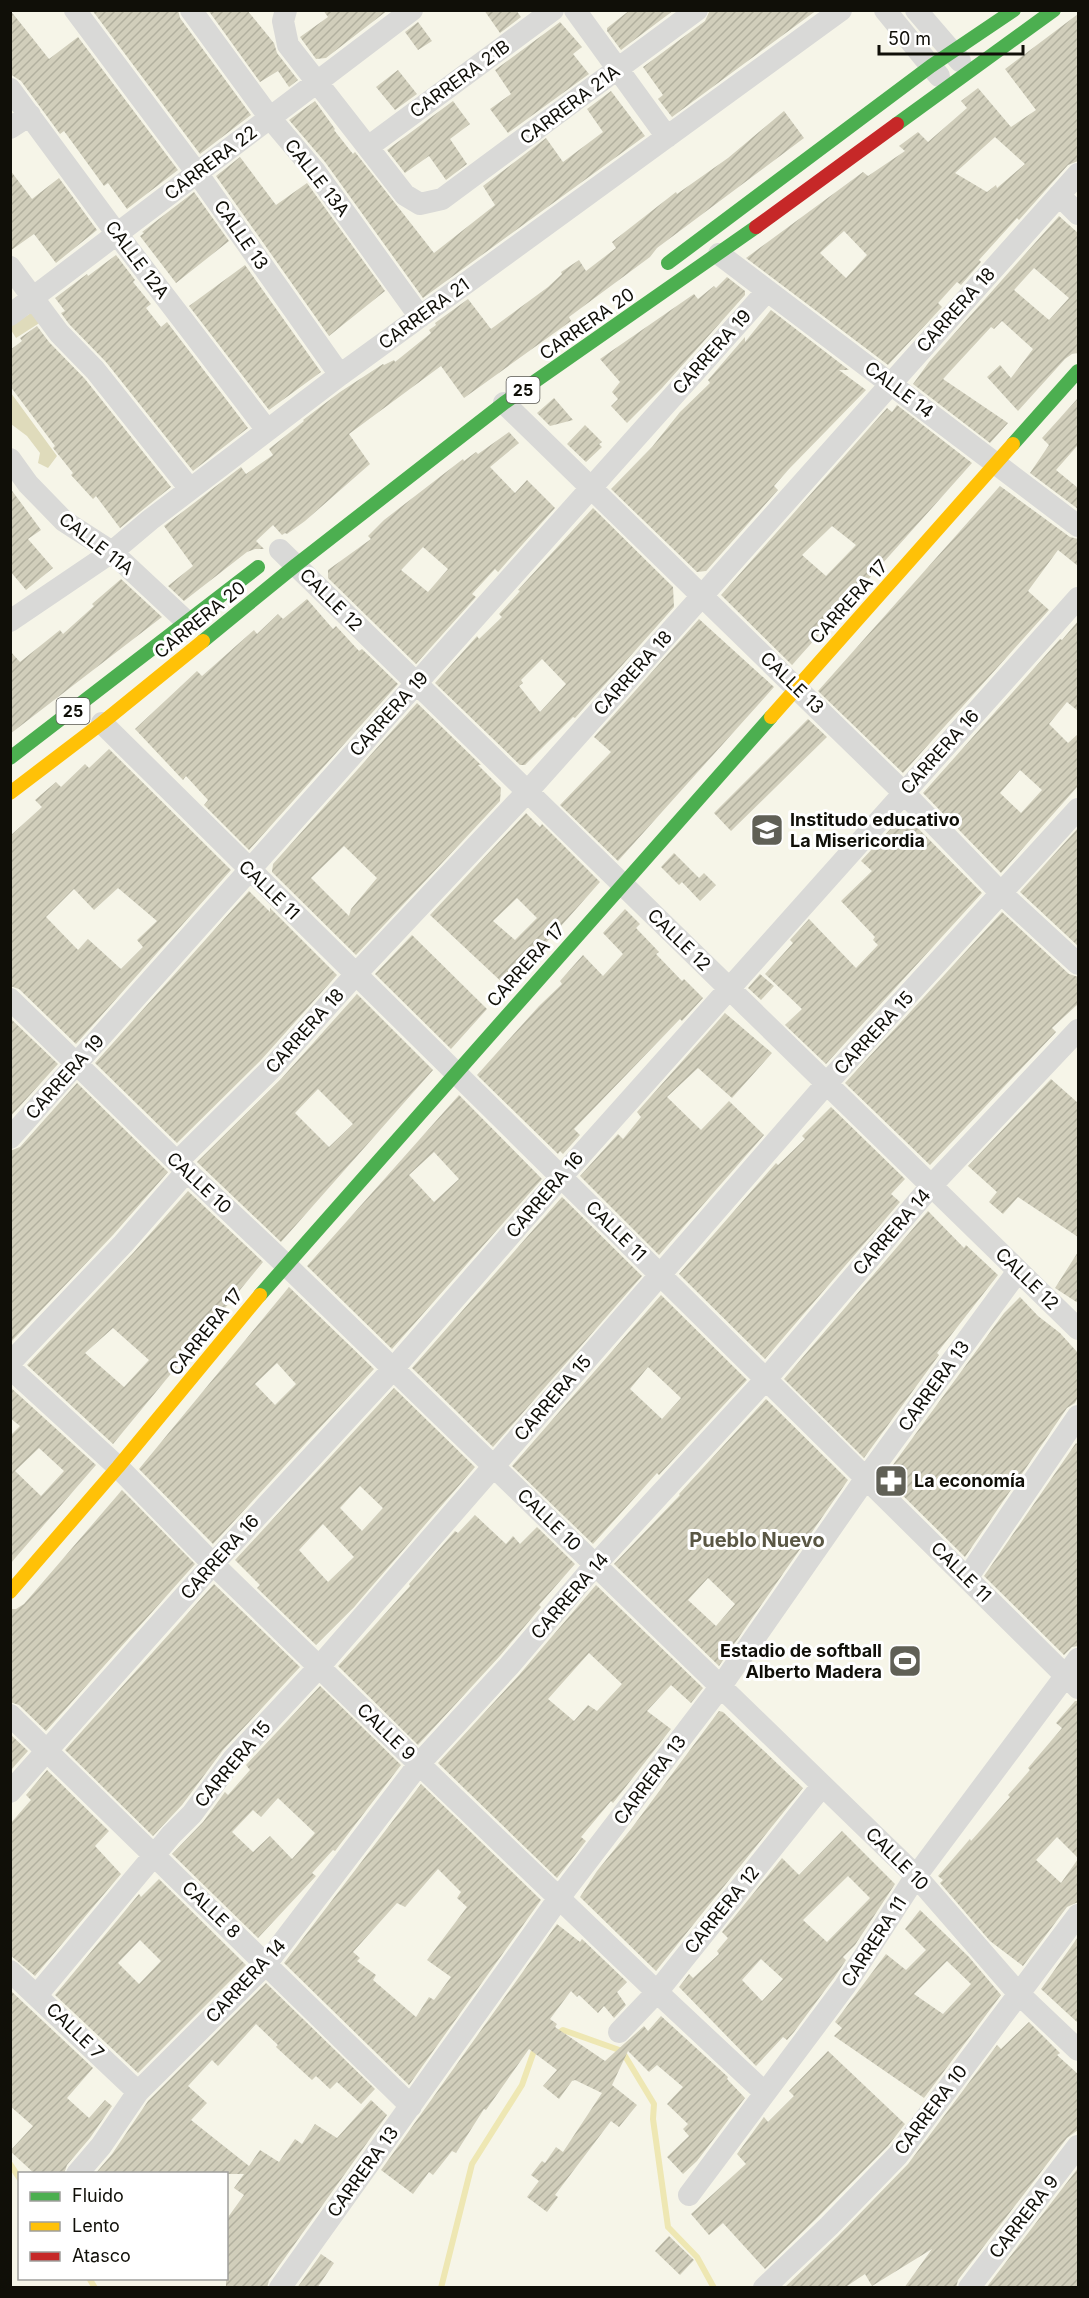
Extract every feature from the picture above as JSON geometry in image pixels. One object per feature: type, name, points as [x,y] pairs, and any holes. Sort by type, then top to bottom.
[{"type":"main road","points":[[660,268],[931,66],[1014,10]]},
{"type":"main road","name":"CARRERA 20","points":[[10,759],[187,622],[719,254],[1054,10]]},
{"type":"main road","name":"CARRERA 17","points":[[10,1592],[118,1467],[285,1264],[1078,371]]},
{"type":"main road","name":"CARRERA 20","points":[[10,794],[102,723],[288,552]]},
{"type":"street","name":"CALLE 13","points":[[75,10],[197,173],[340,375]]},
{"type":"street","name":"CALLE 13A","points":[[191,10],[270,118],[320,179],[420,317]]},
{"type":"street","points":[[286,10],[283,21],[288,45],[368,147]]},
{"type":"street","name":"CARRERA 22","points":[[10,315],[412,10]]},
{"type":"street","name":"CARRERA 21B","points":[[368,147],[553,10]]},
{"type":"street","points":[[575,10],[667,137]]},
{"type":"street","name":"CARRERA 21A","points":[[368,147],[405,195],[420,204],[442,199],[697,10]]},
{"type":"street","name":"CARRERA 21","points":[[10,621],[111,552],[340,375],[841,10]]},
{"type":"street","points":[[885,10],[948,88]]},
{"type":"street","points":[[916,10],[968,72]]},
{"type":"street","name":"CALLE 12A","points":[[10,88],[117,234],[267,430]]},
{"type":"street","points":[[10,128],[30,115]]},
{"type":"street","name":"CARRERA 18","points":[[10,1363],[123,1244],[182,1167],[356,974],[528,791],[1078,174]]},
{"type":"street","points":[[1059,195],[1078,214]]},
{"type":"street","name":"CALLE 14","points":[[719,254],[1078,526]]},
{"type":"street","points":[[10,267],[59,333],[95,370],[190,489]]},
{"type":"street","name":"CARRERA 19","points":[[10,1138],[766,291]]},
{"type":"street","name":"CALLE 13","points":[[504,403],[904,793],[1002,894],[1078,964]]},
{"type":"street","name":"CALLE 11A","points":[[10,459],[19,490],[111,552],[187,622]]},
{"type":"street","name":"CALLE 12","points":[[288,552],[416,684],[933,1185],[1078,1329]]},
{"type":"street","name":"CARRERA 16","points":[[10,1792],[213,1564],[393,1369],[561,1176],[1078,598]]},
{"type":"street","name":"CALLE 11","points":[[102,723],[967,1578],[1074,1674]]},
{"type":"street","name":"CARRERA 15","points":[[37,1995],[171,1835],[192,1814],[233,1759],[320,1667],[827,1083],[1078,809]]},
{"type":"street","name":"CALLE 10","points":[[10,999],[916,1876],[1018,1993],[1078,2050]]},
{"type":"street","name":"CARRERA 14","points":[[78,2172],[101,2146],[138,2092],[266,1964],[419,1764],[509,1666],[595,1566],[766,1379],[933,1185],[1078,1030]]},
{"type":"street","name":"CARRERA 13","points":[[280,2288],[559,1898],[721,1686],[866,1478],[1018,1271]]},
{"type":"street","name":"CALLE 9","points":[[10,1368],[118,1467],[213,1564],[419,1764],[765,2092]]},
{"type":"street","points":[[967,1578],[1078,1416]]},
{"type":"street","name":"CARRERA 11","points":[[689,2195],[845,1986],[916,1876],[1074,1674]]},
{"type":"street","name":"CALLE 8","points":[[10,1715],[411,2106]]},
{"type":"street","name":"CARRERA 12","points":[[619,2032],[657,1992],[822,1786]]},
{"type":"street","name":"CARRERA 10","points":[[764,2288],[898,2155],[1078,1915]]},
{"type":"street","name":"CALLE 7","points":[[10,1971],[138,2092]]},
{"type":"street","name":"CARRERA 9","points":[[969,2288],[1078,2146]]},
{"type":"shaded area","points":[[37,309],[44,320],[16,338],[11,326]]},
{"type":"shaded area","points":[[11,393],[57,456],[48,468],[38,463],[40,453],[27,436],[11,424]]},
{"type":"building","points":[[10,10],[49,59],[78,37],[178,170],[127,209],[108,183],[104,186],[64,131],[60,134],[21,81],[10,74]]},
{"type":"building","points":[[92,10],[178,10],[180,18],[251,115],[200,154]]},
{"type":"building","points":[[208,10],[247,10],[274,43],[277,53],[298,80],[289,87],[278,71],[260,82]]},
{"type":"building","points":[[323,10],[388,10],[326,58],[316,59],[300,37],[328,17]]},
{"type":"building","points":[[484,10],[516,10],[521,17],[500,33]]},
{"type":"building","points":[[630,10],[674,10],[621,50],[607,28]]},
{"type":"building","points":[[710,10],[817,10],[672,117],[658,99],[663,95],[643,67],[705,21]]},
{"type":"building","points":[[1078,14],[1078,161],[1068,165],[1019,220],[1017,218],[979,260],[981,262],[961,285],[957,282],[938,303],[942,307],[888,365],[746,258],[863,172],[868,176],[905,151],[899,146],[918,132],[928,142],[967,108],[961,101],[978,88],[1011,127],[1036,110],[1005,69]],"holes":[[[995,137],[1025,164],[997,188],[996,185],[987,192],[955,173]],[[844,231],[867,255],[846,278],[820,253]]]},
{"type":"building","points":[[418,22],[432,41],[418,50],[405,32]]},
{"type":"building","points":[[560,22],[582,47],[573,54],[589,74],[508,133],[490,109],[511,94],[495,70]]},
{"type":"building","points":[[398,70],[417,94],[395,110],[376,87]]},
{"type":"building","points":[[611,91],[645,136],[423,298],[325,162],[289,120],[315,101],[334,130],[353,154],[355,152],[434,253],[495,205],[483,186],[546,138],[563,162],[603,132],[587,109]]},
{"type":"building","points":[[453,101],[470,124],[450,139],[467,164],[446,180],[429,156],[405,173],[387,150]]},
{"type":"building","points":[[784,111],[804,138],[569,317],[571,321],[464,398],[441,366],[349,434],[370,464],[305,521],[282,535],[273,525],[256,541],[264,549],[247,552],[184,601],[168,586],[193,566],[164,526],[241,467],[246,474],[273,455],[269,449],[303,420],[383,364],[394,360],[395,362],[431,333],[429,330],[436,325],[435,323],[468,299],[491,329],[548,287],[562,274],[561,272],[579,260],[586,271],[616,248],[612,242],[676,192],[677,194],[728,158]]},
{"type":"building","points":[[240,157],[276,205],[307,183],[385,291],[329,336],[216,176]]},
{"type":"building","points":[[10,170],[32,199],[59,178],[97,230],[56,263],[34,234],[10,251]]},
{"type":"building","points":[[194,192],[229,241],[176,283],[140,236],[144,233],[142,232]]},
{"type":"building","points":[[1059,216],[1078,233],[1078,353],[1065,359],[1018,411],[987,377],[1000,365],[1011,378],[1033,349],[1002,321],[994,329],[991,327],[943,379],[1008,423],[990,443],[913,384],[929,362]],"holes":[[[1034,268],[1069,298],[1049,320],[1014,290]]]},
{"type":"building","points":[[116,255],[135,280],[133,282],[151,304],[146,308],[161,327],[167,322],[248,428],[193,471],[106,362],[69,324],[61,313],[65,311],[55,298]]},
{"type":"building","points":[[245,265],[321,372],[269,410],[189,306]]},
{"type":"building","points":[[727,277],[745,291],[745,295],[662,388],[627,423],[611,406],[618,399],[612,392],[620,382],[600,359],[694,294],[698,299],[714,286],[716,288]]},
{"type":"building","points":[[771,310],[849,370],[839,370],[866,390],[789,469],[774,486],[778,490],[706,571],[697,572],[611,489],[652,447],[680,412],[710,383],[708,380],[745,337],[745,342]]},
{"type":"building","points":[[37,326],[49,342],[85,379],[171,487],[120,528],[96,496],[93,499],[71,475],[73,473],[53,448],[55,446],[10,386],[10,350],[22,341],[20,338]]},
{"type":"building","points":[[554,398],[573,420],[550,426],[537,413]]},
{"type":"building","points":[[1078,398],[1078,445],[1056,470],[1078,488],[1078,509],[1030,473],[1049,445],[1042,438]]},
{"type":"building","points":[[897,405],[972,463],[792,665],[721,595],[887,408],[892,412]],"holes":[[[832,526],[856,545],[826,576],[802,555]]]},
{"type":"building","points":[[585,425],[602,442],[599,444],[602,447],[586,462],[567,444]]},
{"type":"building","points":[[509,432],[519,443],[490,467],[515,493],[527,480],[555,508],[498,572],[495,569],[472,594],[476,597],[416,664],[328,578],[328,570],[371,539],[368,536],[384,520],[463,459],[464,461],[476,452],[478,454]],"holes":[[[423,547],[448,569],[428,592],[401,570]]]},
{"type":"building","points":[[1000,486],[1070,537],[1078,539],[1078,566],[1058,550],[1028,591],[1049,610],[903,773],[818,691]]},
{"type":"building","points":[[10,488],[41,530],[28,539],[53,568],[26,590],[10,571]]},
{"type":"building","points":[[593,508],[673,587],[674,607],[575,718],[573,717],[525,765],[520,765],[435,683],[477,636],[479,639],[502,617],[499,614],[520,591],[518,590]],"holes":[[[542,659],[566,684],[540,712],[519,686],[523,683],[521,680]]]},
{"type":"building","points":[[121,579],[162,617],[10,734],[10,651],[20,662],[60,630],[63,634],[94,606],[92,604]]},
{"type":"building","points":[[307,599],[333,629],[336,626],[359,651],[362,649],[398,684],[249,850],[204,805],[208,800],[186,776],[183,780],[135,729],[197,671],[202,676],[254,630],[257,634],[278,614],[283,619]]},
{"type":"building","points":[[699,619],[774,687],[618,861],[560,805],[611,752],[594,737]]},
{"type":"building","points":[[1078,621],[1078,711],[1067,702],[1049,724],[1068,743],[1078,734],[1078,786],[1001,873],[923,793],[1060,639],[1062,640]],"holes":[[[1020,770],[1042,790],[1021,813],[1000,793]]]},
{"type":"building","points":[[417,703],[481,765],[478,765],[501,788],[500,801],[356,955],[272,872],[273,864]],"holes":[[[344,846],[377,878],[351,909],[349,916],[311,878]]]},
{"type":"building","points":[[808,719],[827,737],[731,831],[714,813]]},
{"type":"building","points":[[109,749],[231,870],[76,1044],[19,989],[10,986],[10,836],[42,807],[35,800],[56,782],[61,787],[85,764],[89,768]],"holes":[[[118,888],[157,921],[137,940],[143,947],[121,969],[88,939],[78,950],[46,917],[74,889],[94,910]]]},
{"type":"building","points":[[526,813],[540,827],[542,824],[600,882],[507,987],[430,915]],"holes":[[[517,898],[537,918],[515,940],[493,921]]]},
{"type":"building","points":[[904,814],[982,893],[826,1064],[785,1025],[802,1009],[765,974],[793,943],[790,940],[809,919],[856,968],[878,945],[873,940],[875,937],[841,901],[872,871],[861,861]]},
{"type":"building","points":[[1078,828],[1078,946],[1020,892]]},
{"type":"building","points":[[674,853],[699,878],[704,873],[716,885],[700,901],[682,882],[679,885],[661,867]]},
{"type":"building","points":[[249,891],[270,912],[270,908],[337,975],[261,1060],[177,1143],[95,1063]]},
{"type":"building","points":[[625,909],[640,924],[636,928],[659,952],[656,954],[682,981],[684,979],[703,998],[574,1129],[580,1135],[563,1154],[560,1151],[558,1154],[477,1075],[562,984],[560,981],[583,955],[603,976],[623,954],[603,933]]},
{"type":"building","points":[[1002,912],[1069,974],[1078,977],[1078,1004],[1052,1028],[1056,1032],[930,1165],[845,1083]]},
{"type":"building","points":[[412,935],[487,1009],[451,1049],[375,974]]},
{"type":"building","points":[[760,974],[774,986],[761,1000],[748,988]]},
{"type":"building","points":[[357,994],[433,1070],[281,1242],[197,1162],[281,1079]],"holes":[[[318,1089],[353,1124],[329,1147],[295,1113]]]},
{"type":"building","points":[[725,1013],[772,1053],[732,1098],[698,1068],[667,1097],[701,1130],[729,1101],[764,1135],[659,1255],[580,1176],[618,1134],[623,1139],[641,1117],[637,1112]]},
{"type":"building","points":[[10,1018],[58,1064],[10,1117]]},
{"type":"building","points":[[1051,1079],[1078,1103],[1078,1237],[1018,1197],[1003,1214],[989,1202],[997,1192],[968,1166]]},
{"type":"building","points":[[77,1083],[168,1172],[113,1235],[10,1343],[10,1151],[20,1147]]},
{"type":"building","points":[[459,1095],[542,1179],[392,1349],[307,1266]],"holes":[[[434,1152],[459,1179],[434,1202],[409,1175]]]},
{"type":"building","points":[[831,1107],[905,1179],[891,1194],[900,1202],[765,1359],[679,1274],[776,1163],[778,1165],[805,1139],[802,1136]]},
{"type":"building","points":[[188,1191],[263,1262],[113,1444],[27,1365]],"holes":[[[113,1328],[149,1360],[124,1387],[85,1353]]]},
{"type":"building","points":[[562,1197],[642,1276],[493,1447],[412,1368]]},
{"type":"building","points":[[928,1211],[964,1248],[966,1245],[998,1275],[937,1353],[939,1355],[864,1458],[784,1379]]},
{"type":"building","points":[[1078,1252],[1078,1303],[1055,1288]]},
{"type":"building","points":[[289,1287],[374,1369],[213,1544],[139,1469]],"holes":[[[277,1363],[296,1384],[275,1405],[255,1384]]]},
{"type":"building","points":[[661,1295],[747,1380],[659,1475],[657,1473],[593,1544],[512,1466]],"holes":[[[648,1367],[681,1398],[662,1419],[630,1389]]]},
{"type":"building","points":[[1020,1297],[1038,1316],[1060,1333],[1078,1353],[1078,1397],[1075,1403],[1067,1408],[965,1557],[884,1477],[1004,1313]]},
{"type":"building","points":[[10,1387],[96,1465],[10,1564],[10,1436],[20,1426],[10,1418]],"holes":[[[39,1448],[64,1471],[41,1496],[15,1471]]]},
{"type":"building","points":[[394,1388],[475,1467],[354,1607],[316,1645],[257,1588],[260,1585],[235,1560]],"holes":[[[360,1486],[383,1508],[362,1531],[340,1508]],[[323,1524],[354,1557],[328,1582],[299,1550]]]},
{"type":"building","points":[[766,1399],[848,1480],[719,1666],[614,1564]],"holes":[[[708,1578],[735,1604],[716,1626],[688,1600]]]},
{"type":"building","points":[[1076,1443],[1078,1445],[1078,1646],[1072,1647],[1064,1655],[984,1576]]},
{"type":"building","points":[[122,1490],[195,1564],[46,1731],[19,1705],[10,1702],[10,1609],[16,1609],[24,1604]]},
{"type":"building","points":[[475,1515],[506,1544],[513,1536],[520,1544],[537,1527],[575,1564],[539,1605],[541,1607],[499,1657],[418,1745],[338,1666],[410,1586],[409,1584],[455,1531],[458,1533]]},
{"type":"building","points":[[214,1584],[300,1667],[223,1750],[182,1805],[153,1836],[65,1750]]},
{"type":"building","points":[[596,1585],[703,1688],[691,1703],[671,1685],[647,1711],[671,1729],[613,1803],[611,1801],[581,1837],[586,1841],[557,1878],[438,1763],[519,1675]],"holes":[[[589,1653],[622,1684],[597,1711],[588,1705],[574,1721],[548,1699]]]},
{"type":"building","points":[[320,1686],[401,1765],[335,1851],[333,1850],[312,1873],[316,1876],[258,1938],[172,1854],[203,1822],[225,1792],[228,1795],[250,1770],[246,1765]],"holes":[[[278,1798],[315,1833],[292,1859],[270,1836],[253,1852],[232,1832],[253,1810],[261,1817]]]},
{"type":"building","points":[[1075,1701],[1078,1701],[1078,1858],[1057,1837],[1036,1860],[1061,1883],[1078,1859],[1078,1902],[1067,1907],[1023,1966],[990,1941],[940,1883],[943,1880],[938,1876],[1010,1797],[1008,1795],[1030,1770],[1028,1768],[1062,1728],[1056,1723]]},
{"type":"building","points":[[719,1711],[723,1712],[803,1788],[656,1971],[580,1897],[597,1871]]},
{"type":"building","points":[[10,1734],[28,1751],[10,1771]]},
{"type":"building","points":[[47,1770],[109,1831],[95,1846],[121,1874],[35,1976],[10,1955],[10,1824],[31,1800],[26,1795]]},
{"type":"building","points":[[421,1784],[541,1900],[409,2085],[284,1963]],"holes":[[[438,1869],[461,1892],[457,1898],[467,1907],[427,1960],[451,1977],[434,2000],[429,1997],[416,2017],[373,1980],[376,1975],[357,1961],[360,1958],[353,1952],[397,1903],[405,1907]]]},
{"type":"building","points":[[842,1831],[895,1884],[855,1945],[843,1957],[846,1960],[834,1978],[794,2032],[787,2040],[783,2037],[756,2066],[679,1987],[689,1974],[693,1978],[719,1954],[717,1951],[728,1938],[722,1932],[782,1858],[799,1875]],"holes":[[[848,1876],[870,1898],[827,1942],[803,1920]],[[761,1959],[783,1979],[762,2001],[742,1980]]]},
{"type":"building","points":[[159,1879],[246,1965],[138,2073],[55,1995],[139,1894],[141,1897]],"holes":[[[140,1940],[161,1961],[139,1984],[118,1963]]]},
{"type":"building","points":[[920,1910],[969,1957],[1001,1995],[924,2098],[834,2036],[842,2028],[835,2022],[886,1954],[906,1970],[926,1950],[905,1929]],"holes":[[[947,1961],[971,1984],[943,2014],[914,1994]]]},
{"type":"building","points":[[557,1924],[580,1942],[582,1939],[627,1982],[617,1992],[626,2005],[614,2018],[604,2006],[598,2013],[579,1995],[577,1997],[571,1991],[550,2019],[557,2024],[555,2027],[605,2061],[644,2026],[648,2031],[661,2016],[728,2077],[727,2079],[745,2098],[697,2161],[683,2174],[667,2157],[689,2136],[683,2129],[688,2124],[667,2104],[683,2087],[657,2065],[649,2072],[628,2051],[612,2085],[637,2105],[619,2127],[611,2121],[555,2195],[558,2197],[547,2212],[527,2197],[539,2181],[531,2175],[542,2161],[545,2163],[556,2147],[563,2152],[602,2093],[575,2080],[559,2099],[543,2086],[557,2070],[529,2049],[486,2110],[484,2109],[456,2153],[452,2151],[433,2175],[429,2172],[413,2194],[381,2170]]},
{"type":"building","points":[[1078,1937],[1078,2023],[1041,1989]]},
{"type":"building","points":[[266,1983],[375,2089],[361,2104],[337,2082],[330,2089],[316,2076],[312,2080],[276,2047],[278,2045],[256,2024],[218,2066],[212,2060],[188,2086],[207,2103],[191,2120],[249,2166],[260,2150],[279,2162],[295,2139],[302,2144],[315,2124],[337,2138],[371,2100],[387,2115],[269,2280],[267,2288],[226,2288],[228,2217],[244,2195],[234,2188],[244,2174],[97,2172],[112,2154],[148,2101]]},
{"type":"building","points":[[10,1990],[93,2068],[67,2098],[89,2118],[105,2100],[112,2106],[90,2138],[67,2165],[65,2172],[33,2172],[10,2151],[33,2126],[10,2106]]},
{"type":"building","points":[[1029,2022],[1060,2053],[1057,2055],[1078,2074],[1078,2130],[1067,2138],[958,2280],[956,2288],[904,2288],[932,2249],[872,2286],[865,2274],[844,2288],[784,2288],[908,2164],[997,2045],[1001,2049]]},
{"type":"building","points":[[828,2051],[905,2124],[888,2146],[765,2269],[723,2223],[709,2235],[691,2214],[746,2164],[737,2154],[764,2117],[768,2122],[794,2096],[789,2091]]},
{"type":"building","points":[[1078,2168],[1078,2288],[986,2288]]},
{"type":"building","points":[[669,2236],[694,2260],[680,2275],[655,2251]]},
{"type":"building","points":[[321,2254],[334,2263],[317,2288],[297,2288]]},
{"type":"waterway","points":[[555,2036],[563,2030],[622,2051],[654,2104],[653,2119],[668,2227],[697,2257],[714,2288]]},
{"type":"waterway","points":[[441,2288],[472,2164],[522,2085],[534,2051],[540,2047]]},
{"type":"waterway","points":[[10,2164],[18,2176]]},
{"type":"waterway","points":[[90,2280],[95,2288]]},
{"type":"traffic: fast","points":[[668,263],[931,66],[1014,10]]},
{"type":"traffic: fast","points":[[897,124],[1054,10]]},
{"type":"traffic: fast","points":[[203,641],[296,565],[504,403],[756,227]]},
{"type":"traffic: fast","points":[[1013,444],[1078,371]]},
{"type":"traffic: fast","points":[[10,758],[258,567]]},
{"type":"traffic: fast","points":[[260,1295],[771,717]]},
{"type":"traffic: slow","points":[[771,717],[1013,444]]},
{"type":"traffic: slow","points":[[10,793],[102,723],[203,641]]},
{"type":"traffic: slow","points":[[10,1592],[118,1467],[260,1295]]},
{"type":"traffic: jam","points":[[756,227],[897,124]]},
{"type":"place","name":"Institudo educativo La Misericordia","points":[[767,830]]},
{"type":"place","name":"La economía","points":[[891,1481]]},
{"type":"place","name":"Estadio de softball Alberto Madera","points":[[905,1661]]},
{"type":"district","name":"Pueblo Nuevo","points":[[757,1540]]}]
